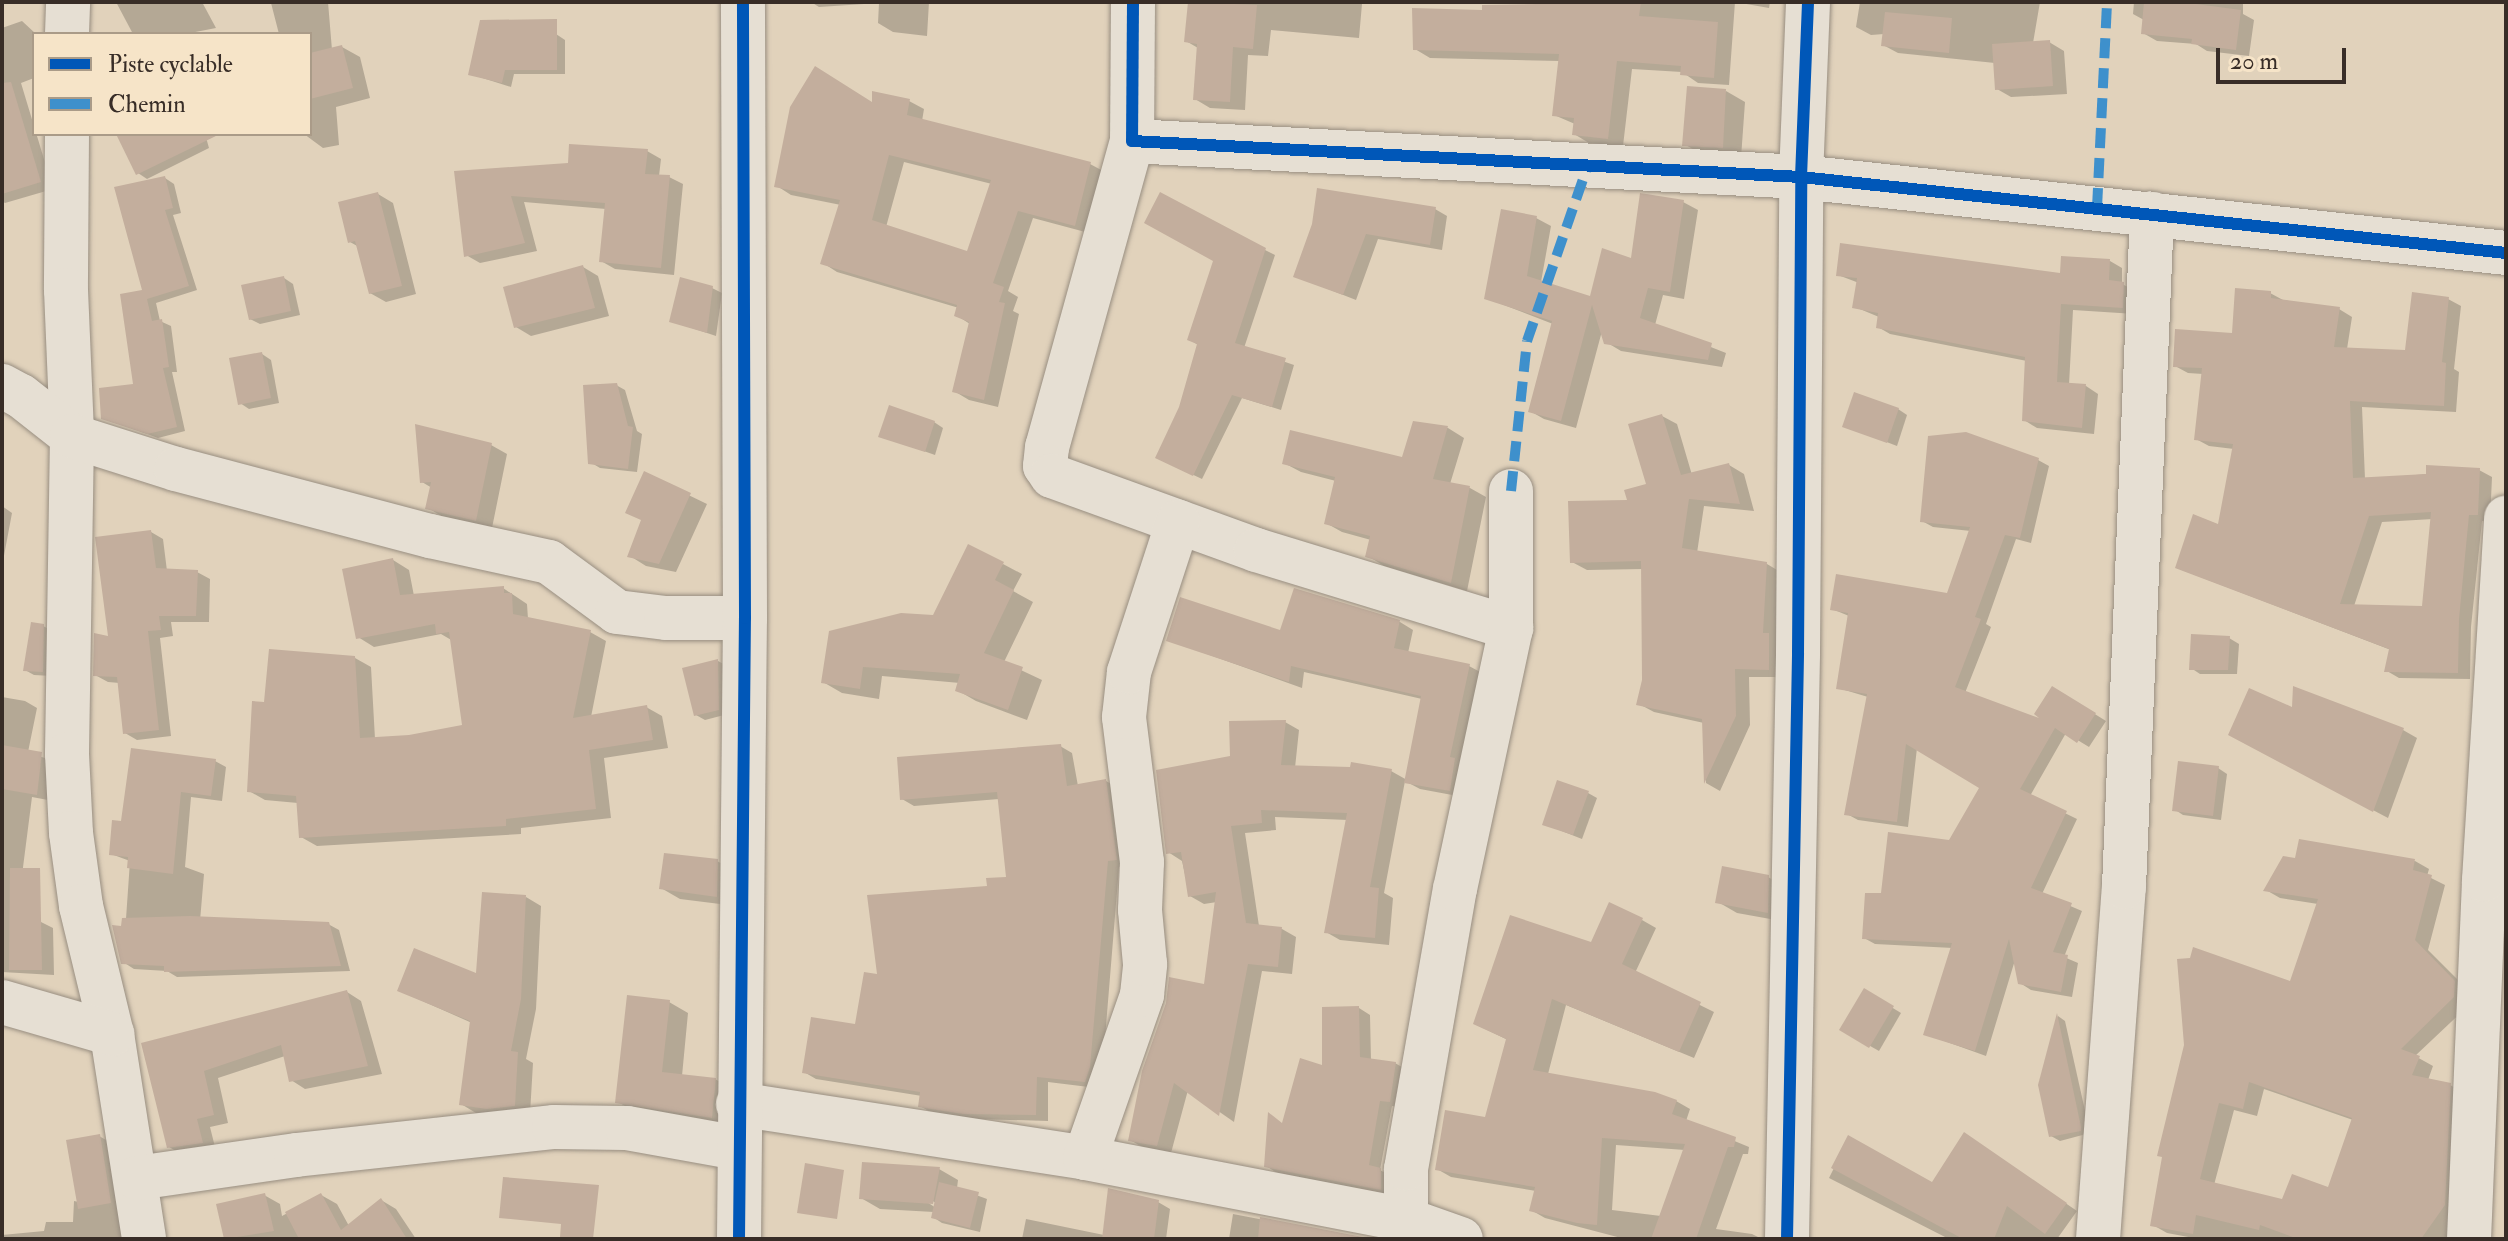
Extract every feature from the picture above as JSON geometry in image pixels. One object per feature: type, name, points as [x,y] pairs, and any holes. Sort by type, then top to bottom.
[{"type":"street","points":[[67,32],[68,2]]},
{"type":"street","points":[[739,1239],[745,618],[743,2]]},
{"type":"street","points":[[1133,2],[1132,141],[1045,466],[1052,476],[1256,550],[1511,628]]},
{"type":"street","points":[[1787,1239],[1798,669],[1801,177],[1808,2]]},
{"type":"street","points":[[67,136],[66,290],[72,436],[67,754],[71,833],[81,906],[112,1034],[137,1178],[144,1239]]},
{"type":"street","points":[[1132,141],[1801,177],[2506,253]]},
{"type":"street","points":[[2098,1239],[2124,887],[2152,214]]},
{"type":"street","points":[[2,386],[21,396],[72,436],[176,469],[430,536],[549,562],[617,612],[666,618],[745,618]]},
{"type":"street","points":[[1406,1229],[1406,1169],[1455,889],[1511,628],[1511,491]]},
{"type":"street","points":[[2469,1239],[2492,1046],[2484,880],[2503,656],[2506,518]]},
{"type":"street","points":[[1085,1158],[1142,995],[1145,964],[1140,910],[1142,862],[1124,717],[1129,672],[1178,522]]},
{"type":"street","points":[[2,1002],[112,1034]]},
{"type":"street","points":[[738,1104],[1085,1158],[1461,1239]]},
{"type":"street","points":[[137,1178],[296,1155],[554,1127],[627,1128],[738,1148]]},
{"type":"building","points":[[1188,2],[1257,5],[1253,49],[1233,47],[1230,102],[1193,100],[1197,44],[1184,42]]},
{"type":"building","points":[[1641,2],[1639,16],[1718,22],[1714,78],[1680,75],[1681,66],[1617,61],[1608,139],[1572,135],[1574,118],[1552,116],[1559,54],[1413,50],[1412,8],[1482,10],[1482,5]]},
{"type":"building","points":[[2144,2],[2181,2],[2241,10],[2236,50],[2191,44],[2192,39],[2141,34]]},
{"type":"building","points":[[1885,12],[1952,18],[1949,53],[1881,46]]},
{"type":"building","points":[[557,19],[557,70],[505,70],[502,83],[468,75],[480,20]]},
{"type":"building","points":[[2050,40],[2053,86],[1995,90],[1992,44]]},
{"type":"building","points":[[342,45],[353,88],[312,98],[312,52]]},
{"type":"building","points":[[815,66],[872,102],[872,91],[910,99],[907,115],[1091,162],[1075,226],[1018,211],[993,283],[1004,287],[999,302],[1005,303],[984,400],[952,392],[969,322],[954,316],[957,305],[820,264],[840,200],[774,187],[790,107]],"holes":[[[889,155],[991,180],[967,251],[872,220]]]},
{"type":"building","points":[[11,82],[41,182],[2,194],[2,83]]},
{"type":"building","points":[[1687,86],[1726,89],[1723,148],[1682,146]]},
{"type":"building","points":[[117,136],[216,136],[136,175]]},
{"type":"building","points":[[569,144],[648,149],[645,174],[670,175],[661,268],[599,262],[605,203],[511,196],[525,243],[464,257],[454,171],[568,163]]},
{"type":"building","points":[[165,176],[173,208],[165,210],[189,286],[147,299],[152,321],[162,319],[169,367],[163,368],[177,427],[147,434],[101,419],[99,388],[133,384],[120,294],[142,290],[114,187]]},
{"type":"building","points":[[1317,188],[1436,207],[1430,245],[1366,234],[1343,295],[1293,277],[1312,224]]},
{"type":"building","points":[[378,192],[402,286],[369,294],[355,241],[348,243],[338,202]]},
{"type":"building","points":[[1160,192],[1266,248],[1235,343],[1286,358],[1272,407],[1232,395],[1193,476],[1155,458],[1179,407],[1197,344],[1187,340],[1213,261],[1144,223]]},
{"type":"building","points":[[1640,193],[1684,200],[1670,292],[1648,288],[1640,318],[1712,343],[1708,360],[1604,344],[1592,305],[1561,421],[1528,412],[1552,321],[1484,299],[1501,209],[1537,216],[1527,276],[1590,296],[1602,248],[1631,258]]},
{"type":"building","points":[[1840,243],[2060,273],[2061,256],[2110,259],[2109,280],[2124,282],[2123,308],[2061,304],[2057,382],[2086,384],[2082,428],[2022,421],[2025,357],[1876,328],[1878,313],[1852,308],[1857,278],[1836,276]]},
{"type":"building","points":[[583,265],[595,308],[514,328],[503,287]]},
{"type":"building","points":[[284,276],[291,311],[249,320],[241,285]]},
{"type":"building","points":[[680,277],[713,286],[707,333],[669,322]]},
{"type":"building","points":[[2235,288],[2271,291],[2271,298],[2340,307],[2334,347],[2405,350],[2412,292],[2449,297],[2442,362],[2446,363],[2444,406],[2350,401],[2353,478],[2426,474],[2426,465],[2480,468],[2478,515],[2469,515],[2459,619],[2458,673],[2384,672],[2389,649],[2175,568],[2193,514],[2218,524],[2233,444],[2194,440],[2202,368],[2173,367],[2175,329],[2232,333]],"holes":[[[2431,512],[2422,606],[2340,604],[2369,516]]]},
{"type":"building","points":[[262,352],[271,398],[238,405],[229,358]]},
{"type":"building","points":[[617,383],[628,426],[633,427],[628,469],[588,464],[583,385]]},
{"type":"building","points":[[1854,392],[1899,408],[1887,443],[1842,427]]},
{"type":"building","points":[[889,405],[935,421],[925,452],[878,437]]},
{"type":"building","points":[[1662,414],[1681,475],[1729,463],[1740,504],[1689,499],[1682,548],[1767,562],[1763,633],[1769,633],[1769,670],[1735,669],[1736,716],[1704,784],[1702,719],[1636,705],[1642,680],[1641,561],[1570,563],[1568,501],[1627,500],[1624,490],[1646,484],[1628,424]]},
{"type":"building","points":[[1413,421],[1448,426],[1433,479],[1470,486],[1451,583],[1365,557],[1370,536],[1324,524],[1335,477],[1282,464],[1290,430],[1402,457]]},
{"type":"building","points":[[415,424],[492,443],[476,521],[425,509],[431,482],[420,483]]},
{"type":"building","points":[[1966,432],[2039,458],[2020,538],[2005,535],[1975,617],[1981,619],[1955,687],[2039,718],[2034,714],[2052,686],[2096,713],[2077,743],[2055,728],[2020,789],[2067,811],[2031,888],[2072,903],[2053,952],[2068,955],[2061,992],[2018,984],[2009,939],[1975,1051],[1923,1035],[1952,943],[1862,939],[1865,893],[1881,893],[1888,832],[1949,840],[1979,788],[1906,744],[1897,822],[1844,815],[1867,694],[1836,689],[1848,613],[1830,610],[1836,574],[1947,593],[1970,527],[1920,522],[1928,436]]},
{"type":"building","points":[[644,471],[691,493],[659,564],[627,557],[641,520],[625,513]]},
{"type":"building","points":[[151,530],[156,568],[198,570],[196,616],[159,616],[161,630],[148,631],[159,730],[123,734],[117,677],[93,676],[94,633],[108,636],[95,537]]},
{"type":"building","points":[[968,544],[1004,562],[995,580],[1014,590],[984,653],[1023,667],[1008,710],[955,691],[960,674],[863,667],[860,689],[821,683],[829,631],[901,613],[933,615]]},
{"type":"building","points":[[393,558],[400,595],[504,586],[504,593],[512,593],[513,614],[591,630],[573,718],[647,705],[653,740],[589,750],[596,809],[506,819],[506,826],[299,838],[296,796],[247,792],[252,701],[264,702],[269,649],[355,656],[360,738],[409,735],[462,725],[449,632],[436,634],[435,624],[356,639],[342,569]]},
{"type":"building","points":[[1294,588],[1400,620],[1394,648],[1470,664],[1450,757],[1455,758],[1450,791],[1404,783],[1421,696],[1291,666],[1289,682],[1166,641],[1180,597],[1280,630]]},
{"type":"building","points":[[31,622],[44,624],[43,672],[23,671]]},
{"type":"building","points":[[2191,634],[2230,636],[2228,670],[2189,670]]},
{"type":"building","points":[[718,659],[719,710],[694,716],[682,668]]},
{"type":"building","points":[[2293,686],[2404,728],[2373,812],[2228,735],[2249,688],[2292,707]]},
{"type":"building","points":[[1286,720],[1281,765],[1350,767],[1351,762],[1392,769],[1370,887],[1379,888],[1375,938],[1324,933],[1347,813],[1261,810],[1262,823],[1231,826],[1246,923],[1282,927],[1278,967],[1248,964],[1219,1116],[1174,1083],[1157,1146],[1128,1141],[1142,1071],[1166,1003],[1169,977],[1204,984],[1216,892],[1188,897],[1181,852],[1166,854],[1156,770],[1230,756],[1229,721]]},
{"type":"building","points":[[1061,744],[1067,786],[1106,779],[1117,860],[1108,861],[1090,1067],[1085,1082],[1037,1077],[1036,1115],[963,1114],[918,1107],[920,1092],[802,1073],[811,1017],[855,1024],[864,972],[877,974],[867,895],[987,886],[986,878],[1006,877],[997,792],[900,800],[897,757]]},
{"type":"building","points":[[2,745],[42,752],[37,795],[2,789]]},
{"type":"building","points":[[131,748],[216,759],[211,796],[181,792],[173,874],[127,868],[128,857],[109,855],[112,820],[121,821]]},
{"type":"building","points":[[2178,761],[2219,766],[2213,816],[2172,811]]},
{"type":"building","points":[[1557,780],[1589,791],[1573,835],[1542,825]]},
{"type":"building","points":[[2299,839],[2415,859],[2413,870],[2432,875],[2415,940],[2455,981],[2454,997],[2401,1049],[2420,1056],[2412,1075],[2451,1083],[2445,1205],[2421,1239],[2298,1239],[2260,1225],[2259,1230],[2196,1215],[2193,1234],[2150,1226],[2162,1157],[2157,1156],[2184,1045],[2177,959],[2190,958],[2193,947],[2290,981],[2318,899],[2263,891],[2283,856],[2295,858]],"holes":[[[2249,1082],[2352,1118],[2328,1187],[2292,1174],[2282,1199],[2200,1179],[2219,1103],[2243,1109]]]},
{"type":"building","points":[[664,853],[718,859],[717,897],[659,889]]},
{"type":"building","points":[[1722,866],[1769,875],[1768,913],[1715,903]]},
{"type":"building","points":[[10,868],[40,868],[42,970],[9,970]]},
{"type":"building","points":[[482,892],[526,895],[521,999],[511,1051],[518,1052],[515,1106],[487,1109],[459,1105],[470,1021],[397,991],[414,948],[476,973]]},
{"type":"building","points":[[1609,902],[1643,918],[1622,964],[1701,1002],[1679,1052],[1552,999],[1533,1070],[1655,1092],[1677,1100],[1672,1114],[1736,1137],[1734,1147],[1728,1147],[1696,1239],[1651,1239],[1685,1144],[1602,1138],[1597,1225],[1529,1211],[1535,1187],[1435,1170],[1445,1110],[1485,1117],[1506,1039],[1473,1024],[1510,915],[1591,942]]},
{"type":"building","points":[[190,916],[329,922],[341,966],[164,972],[164,966],[121,964],[112,925],[121,926],[122,918]]},
{"type":"building","points":[[1864,988],[1894,1006],[1869,1048],[1839,1030]]},
{"type":"building","points":[[347,990],[368,1066],[289,1082],[281,1045],[204,1071],[214,1115],[197,1119],[203,1143],[167,1148],[141,1043]]},
{"type":"building","points":[[627,995],[670,1000],[662,1072],[716,1078],[712,1118],[615,1103]]},
{"type":"building","points":[[1359,1006],[1360,1057],[1396,1062],[1390,1102],[1380,1101],[1369,1165],[1381,1168],[1381,1190],[1264,1167],[1268,1112],[1282,1123],[1300,1058],[1322,1065],[1322,1007]]},
{"type":"building","points":[[2057,1013],[2081,1131],[2049,1137],[2038,1085]]},
{"type":"building","points":[[1964,1132],[2067,1203],[2045,1234],[2007,1206],[1994,1239],[1963,1239],[1831,1168],[1848,1135],[1932,1182]]},
{"type":"building","points":[[100,1134],[111,1203],[78,1209],[66,1140]]},
{"type":"building","points":[[862,1162],[940,1167],[933,1204],[859,1199]]},
{"type":"building","points":[[805,1163],[844,1170],[837,1219],[797,1213]]},
{"type":"building","points":[[503,1177],[599,1185],[593,1239],[560,1237],[561,1224],[499,1218]]},
{"type":"building","points":[[939,1182],[979,1192],[970,1228],[931,1218]]},
{"type":"building","points":[[1108,1188],[1159,1200],[1154,1239],[1102,1239]]},
{"type":"building","points":[[265,1193],[274,1231],[224,1239],[216,1204]]},
{"type":"building","points":[[321,1193],[341,1230],[381,1198],[407,1239],[299,1239],[285,1212]]},
{"type":"building","points":[[1260,1217],[1373,1239],[1258,1239]]},
{"type":"marked path","points":[[2097,208],[2107,2]]},
{"type":"marked path","points":[[1511,491],[1527,341],[1588,165]]},
{"type":"cycle path","points":[[739,1239],[745,618],[743,2]]},
{"type":"cycle path","points":[[1133,2],[1132,141],[1801,177],[2506,253]]},
{"type":"cycle path","points":[[1787,1239],[1798,653],[1801,177],[1808,2]]}]
